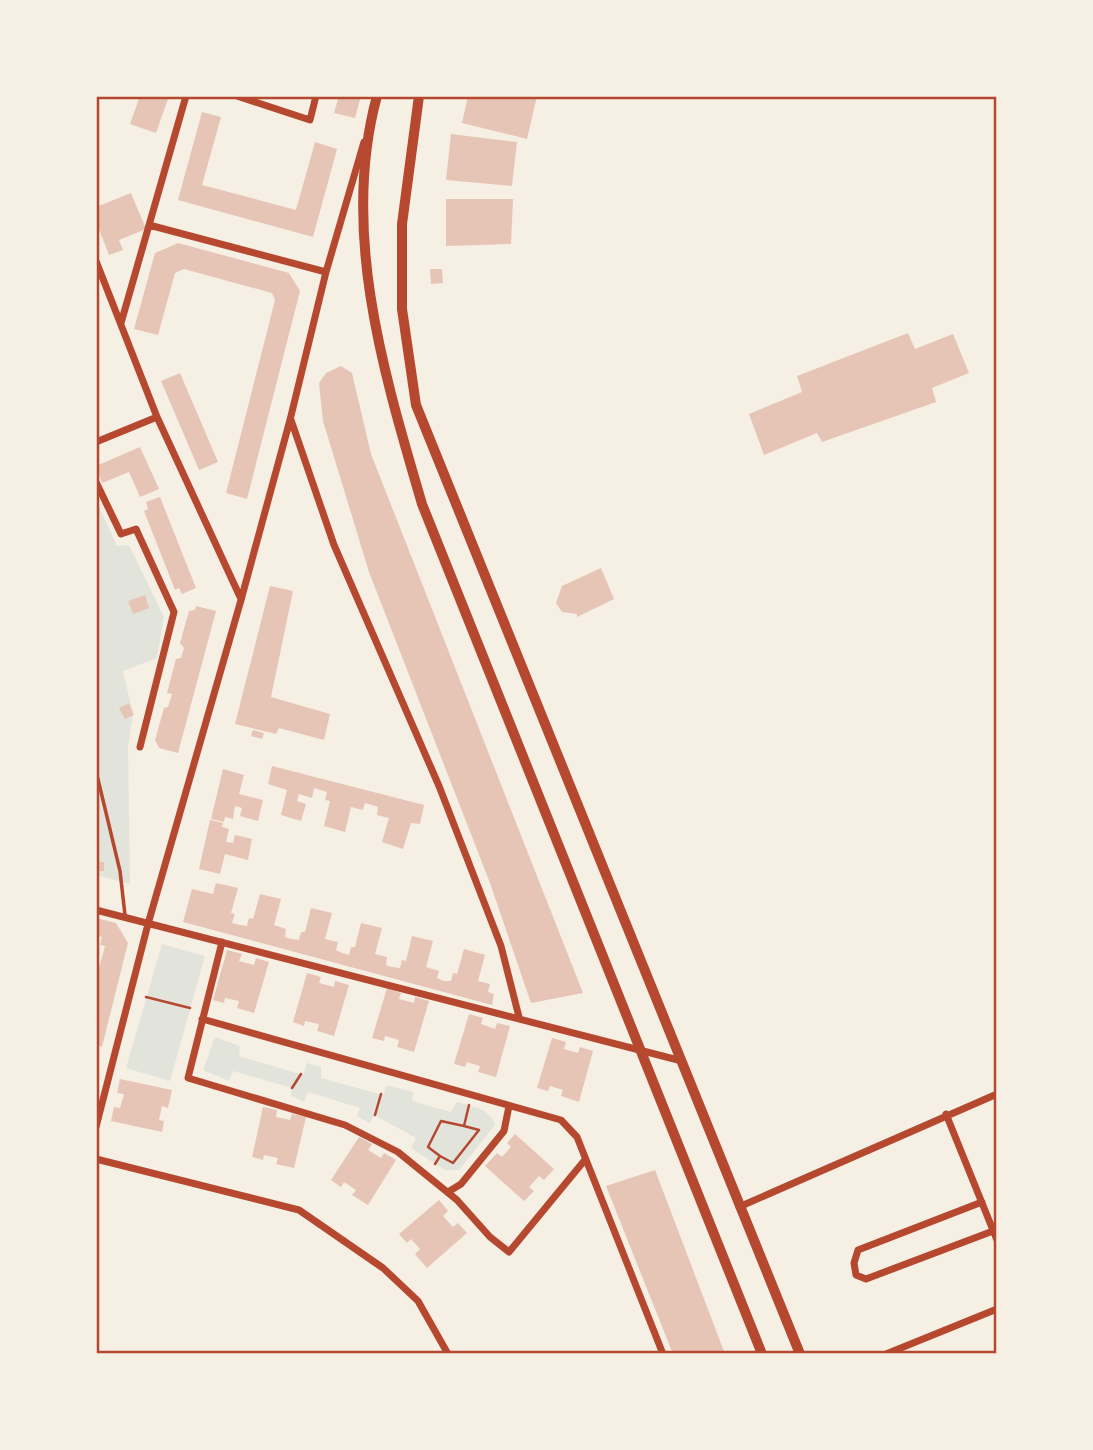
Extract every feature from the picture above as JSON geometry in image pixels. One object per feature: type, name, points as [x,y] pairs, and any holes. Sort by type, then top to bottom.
[{"type":"street","points":[[121,324],[186,96]]},
{"type":"street","points":[[238,96],[310,120],[317,96]]},
{"type":"street","points":[[96,1128],[148,924],[241,600],[290,420],[326,272],[377,96]]},
{"type":"street","points":[[419,96],[402,224],[402,309],[416,405],[678,1060],[800,1354]]},
{"type":"street","points":[[372,116],[362,208],[372,299],[392,401],[422,504],[762,1354]]},
{"type":"street","points":[[149,225],[326,272]]},
{"type":"street","points":[[96,261],[157,417],[241,600]]},
{"type":"street","points":[[96,442],[157,417]]},
{"type":"street","points":[[290,420],[334,545],[439,786],[501,946],[519,1017]]},
{"type":"street","points":[[96,482],[121,534],[136,529],[174,612],[140,747]]},
{"type":"street","points":[[96,910],[678,1060]]},
{"type":"street","points":[[222,942],[188,1078],[345,1125],[398,1152],[448,1192],[509,1252],[584,1161]]},
{"type":"street","points":[[202,1019],[561,1120],[577,1137],[584,1161],[663,1354]]},
{"type":"street","points":[[739,1207],[946,1114],[997,1094]]},
{"type":"street","points":[[448,1192],[461,1184],[504,1131],[509,1106]]},
{"type":"street","points":[[946,1114],[997,1240]]},
{"type":"street","points":[[96,1159],[299,1210],[383,1268],[418,1301],[447,1354]]},
{"type":"street","points":[[982,1202],[858,1250],[854,1264],[856,1275],[866,1279],[993,1231]]},
{"type":"street","points":[[886,1354],[997,1309]]},
{"type":"lane","points":[[96,771],[120,871],[125,918]]},
{"type":"path","points":[[146,997],[190,1008]]},
{"type":"path","points":[[292,1088],[301,1074]]},
{"type":"path","points":[[375,1115],[381,1094]]},
{"type":"path","points":[[464,1126],[468,1105]]},
{"type":"path","points":[[441,1121],[464,1126],[479,1130],[453,1163],[428,1147],[441,1121]]},
{"type":"path","points":[[468,1144],[476,1151]]},
{"type":"path","points":[[435,1164],[440,1156]]},
{"type":"shaded area","points":[[96,500],[117,546],[129,545],[164,617],[157,658],[123,671],[133,714],[128,747],[130,884],[96,875]]},
{"type":"shaded area","points":[[162,944],[205,956],[170,1081],[126,1068]]},
{"type":"shaded area","points":[[215,1037],[240,1046],[239,1056],[303,1075],[307,1063],[321,1067],[321,1078],[379,1094],[384,1094],[386,1085],[413,1092],[412,1101],[451,1112],[457,1102],[485,1112],[495,1125],[459,1170],[445,1170],[411,1148],[416,1138],[374,1115],[370,1123],[357,1116],[360,1108],[308,1092],[304,1102],[291,1096],[292,1088],[233,1071],[229,1081],[203,1070]]},
{"type":"building","points":[[140,96],[169,96],[156,133],[130,124]]},
{"type":"building","points":[[339,96],[361,96],[355,118],[334,113]]},
{"type":"building","points":[[468,96],[537,96],[527,139],[462,123]]},
{"type":"building","points":[[202,112],[221,117],[202,185],[296,210],[315,142],[337,149],[313,237],[178,200]]},
{"type":"building","points":[[451,134],[517,142],[512,186],[446,180]]},
{"type":"building","points":[[131,193],[146,229],[119,240],[123,250],[109,255],[96,222],[96,207]]},
{"type":"building","points":[[446,199],[513,199],[511,244],[446,246]]},
{"type":"building","points":[[178,243],[289,273],[300,291],[247,499],[226,493],[275,300],[272,293],[184,269],[175,273],[158,335],[134,329],[155,253]]},
{"type":"building","points":[[430,269],[442,269],[443,283],[431,284]]},
{"type":"building","points":[[908,333],[915,349],[953,334],[969,373],[932,388],[936,402],[822,442],[817,433],[764,455],[749,414],[802,392],[797,376]]},
{"type":"building","points":[[341,366],[352,373],[371,454],[583,993],[531,1003],[490,883],[369,572],[323,421],[319,383],[326,373]]},
{"type":"building","points":[[180,373],[218,462],[199,470],[161,381]]},
{"type":"building","points":[[140,447],[159,489],[140,497],[129,472],[102,483],[96,466]]},
{"type":"building","points":[[160,497],[196,588],[182,594],[179,588],[175,590],[144,511],[148,509],[146,502]]},
{"type":"building","points":[[601,568],[614,599],[577,617],[577,614],[562,612],[556,603],[562,586]]},
{"type":"building","points":[[270,586],[293,591],[271,697],[330,714],[324,740],[279,728],[276,734],[235,724]]},
{"type":"building","points":[[145,595],[149,608],[133,614],[128,601]]},
{"type":"building","points":[[196,606],[216,611],[178,753],[159,748],[155,740],[164,708],[168,707],[172,694],[167,693],[176,659],[181,658],[184,648],[180,643],[189,611],[195,610]]},
{"type":"building","points":[[129,703],[134,715],[125,719],[119,708]]},
{"type":"building","points":[[253,730],[264,733],[262,739],[251,736]]},
{"type":"building","points":[[272,766],[424,805],[420,824],[411,823],[403,849],[382,842],[389,818],[377,815],[378,807],[365,803],[363,810],[351,807],[345,832],[324,826],[330,801],[325,800],[327,792],[314,788],[312,798],[299,794],[297,801],[306,804],[301,821],[281,815],[287,790],[268,784]]},
{"type":"building","points":[[223,769],[244,775],[239,794],[263,800],[258,821],[240,816],[242,808],[235,806],[233,819],[225,817],[224,822],[211,819]]},
{"type":"building","points":[[210,820],[223,823],[222,827],[229,829],[226,842],[233,843],[235,835],[252,839],[248,860],[225,854],[220,874],[199,869]]},
{"type":"building","points":[[96,862],[104,862],[104,871],[96,871]]},
{"type":"building","points":[[216,883],[238,888],[231,913],[235,914],[232,923],[240,925],[247,926],[249,918],[253,919],[260,894],[281,899],[274,925],[286,929],[285,937],[291,939],[299,940],[301,932],[305,932],[311,908],[332,913],[325,939],[338,942],[336,950],[349,955],[351,947],[355,947],[361,923],[382,928],[375,954],[387,957],[386,965],[392,967],[400,968],[402,960],[406,961],[412,936],[433,941],[426,967],[439,971],[437,978],[444,981],[451,981],[453,973],[457,974],[464,949],[485,955],[478,981],[490,984],[488,992],[494,994],[492,1005],[183,922],[192,889],[213,894]]},
{"type":"building","points":[[96,918],[116,923],[128,943],[102,1047],[96,1045],[96,979],[105,946],[100,945],[102,937],[96,935]]},
{"type":"building","points":[[227,950],[242,954],[239,961],[254,965],[256,958],[269,962],[254,1013],[237,1008],[239,1001],[225,998],[224,1003],[213,1000]]},
{"type":"building","points":[[307,973],[321,977],[319,983],[334,987],[335,981],[349,985],[334,1036],[317,1031],[319,1024],[305,1021],[304,1026],[293,1022]]},
{"type":"building","points":[[387,988],[401,993],[399,999],[414,1003],[415,997],[429,1001],[414,1052],[397,1047],[399,1040],[385,1036],[384,1041],[372,1038]]},
{"type":"building","points":[[469,1014],[483,1018],[481,1024],[495,1029],[497,1023],[510,1026],[496,1077],[478,1072],[480,1066],[467,1062],[465,1067],[454,1064]]},
{"type":"building","points":[[552,1038],[566,1042],[564,1049],[578,1053],[580,1047],[593,1051],[579,1102],[561,1096],[563,1090],[550,1086],[548,1091],[537,1088]]},
{"type":"building","points":[[120,1079],[172,1090],[168,1108],[162,1106],[159,1120],[164,1121],[162,1132],[111,1121],[114,1107],[120,1108],[124,1094],[117,1093]]},
{"type":"building","points":[[263,1107],[277,1110],[276,1117],[290,1120],[292,1114],[306,1117],[294,1168],[276,1164],[278,1158],[264,1155],[263,1160],[252,1157]]},
{"type":"building","points":[[515,1134],[554,1169],[544,1180],[539,1176],[529,1187],[534,1191],[524,1201],[485,1166],[497,1153],[502,1157],[511,1147],[507,1143]]},
{"type":"building","points":[[359,1137],[372,1144],[368,1150],[381,1158],[384,1153],[396,1160],[368,1205],[352,1195],[356,1190],[344,1182],[341,1187],[331,1180]]},
{"type":"building","points":[[655,1170],[725,1354],[673,1354],[606,1186]]},
{"type":"building","points":[[439,1200],[448,1211],[443,1216],[453,1227],[458,1223],[467,1233],[427,1268],[415,1254],[420,1249],[411,1239],[407,1243],[399,1234]]}]
